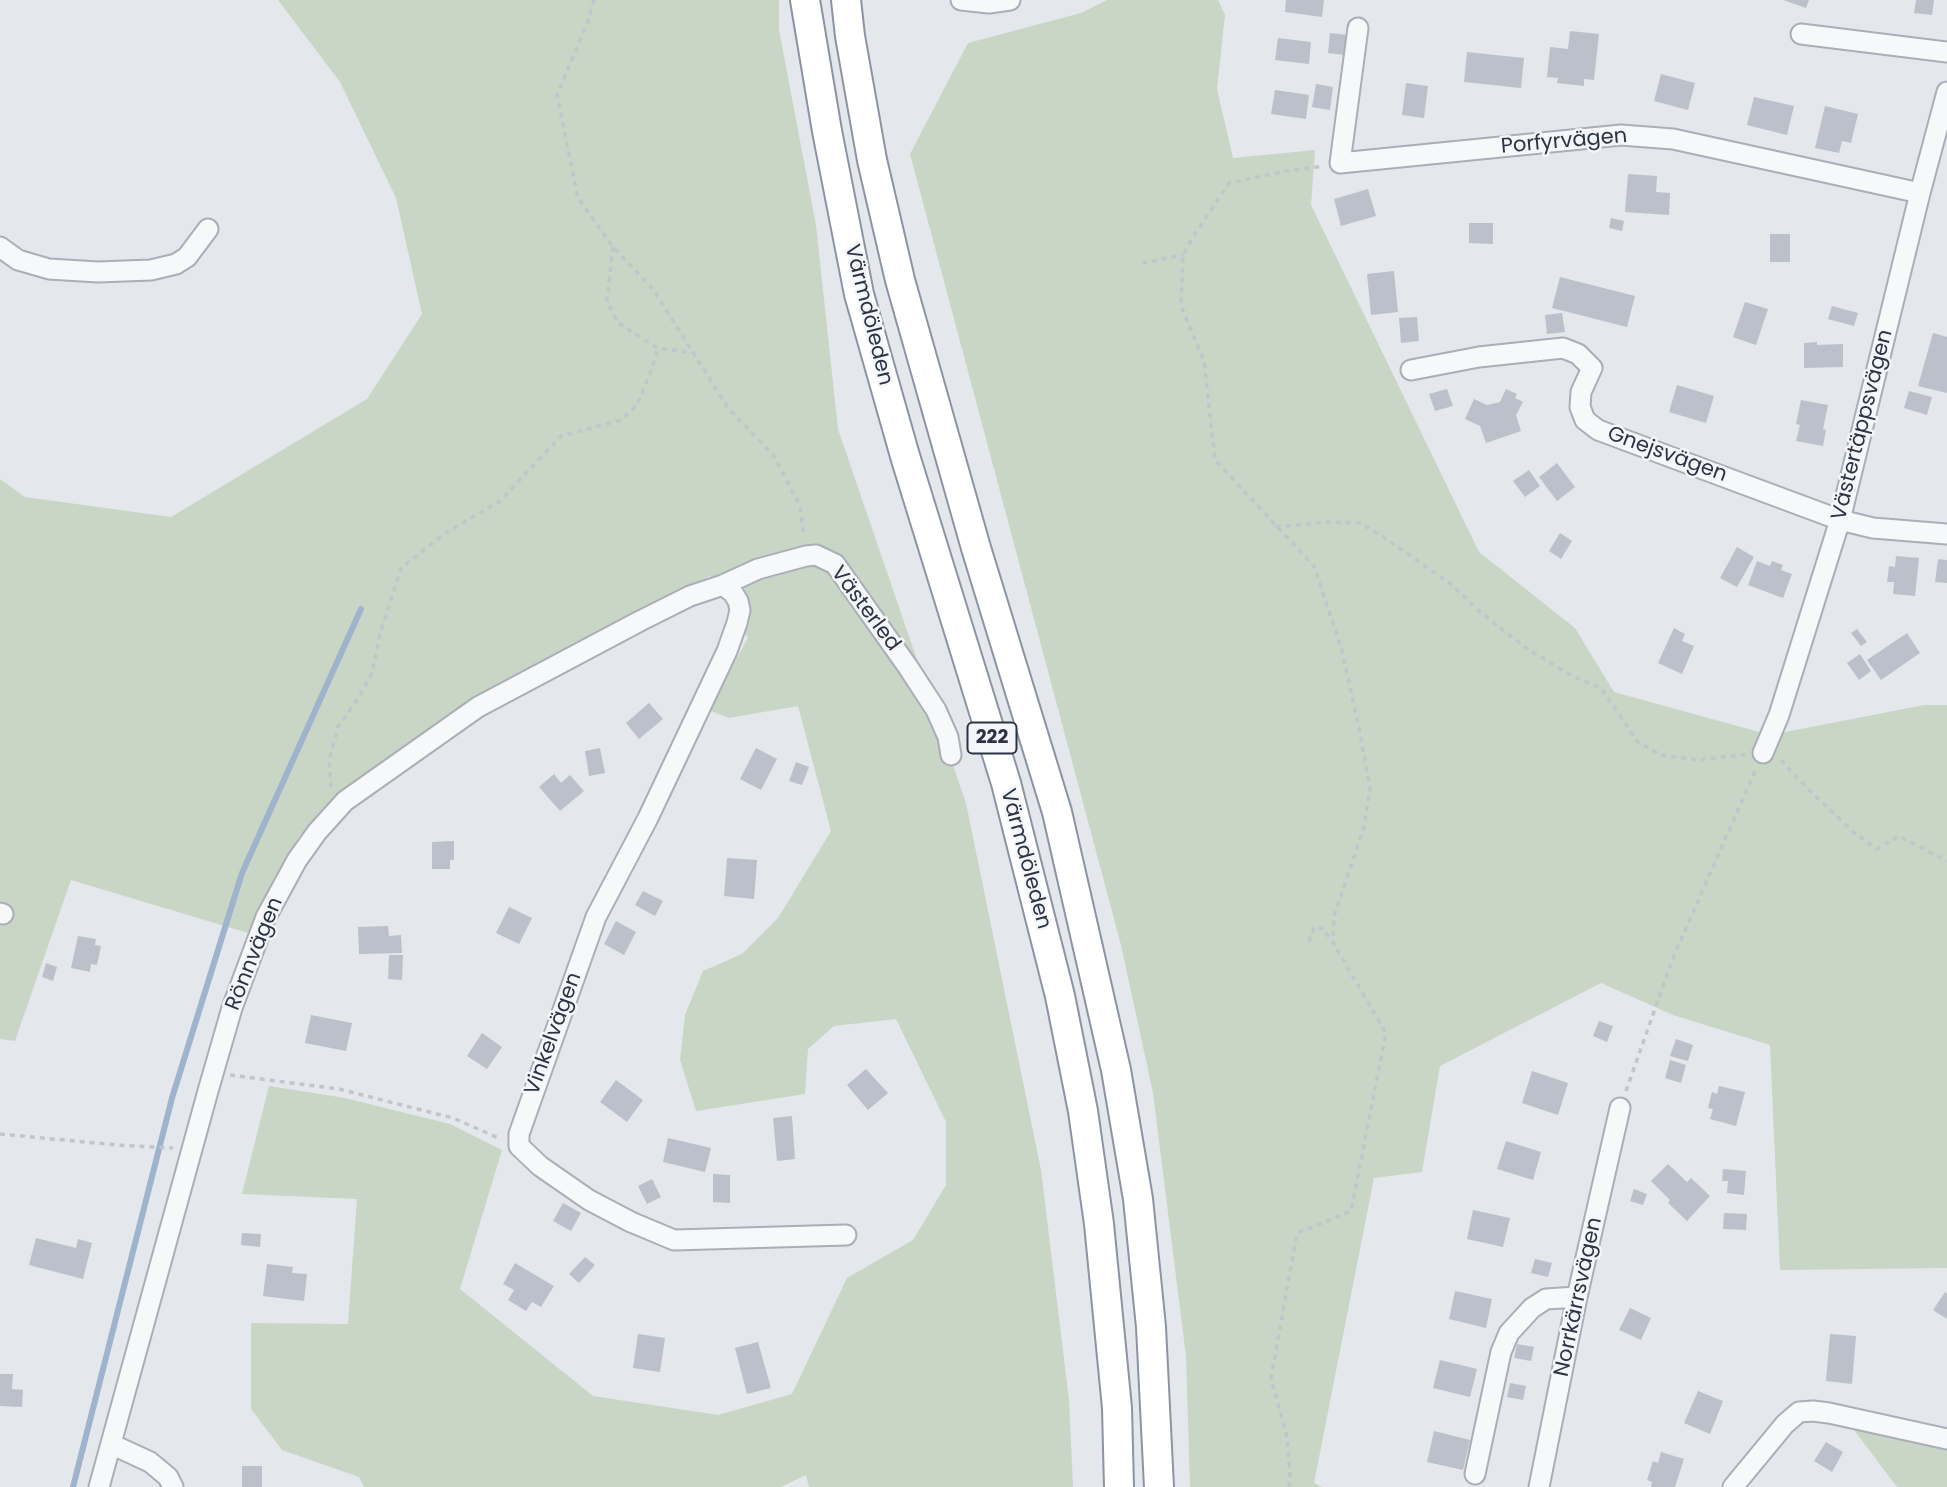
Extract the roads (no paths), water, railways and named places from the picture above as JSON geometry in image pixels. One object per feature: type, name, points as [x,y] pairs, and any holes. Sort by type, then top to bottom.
[{"type":"highway","name":"Värmdöleden","points":[[805,0],[859,294],[905,456],[1006,783],[1060,996],[1083,1111],[1099,1224],[1117,1408],[1119,1487]]},
{"type":"highway","name":"Värmdöleden","points":[[846,0],[872,160],[900,280],[976,548],[1057,812],[1116,1070],[1138,1199],[1152,1327],[1159,1487]]},
{"type":"street","points":[[961,0],[989,3],[1010,0]]},
{"type":"street","name":"Porfyrvägen","points":[[1358,27],[1340,163],[1621,135],[1673,139],[1920,193]]},
{"type":"street","points":[[1801,34],[1947,52]]},
{"type":"street","name":"Västertäppsvägen","points":[[1763,753],[1779,715],[1840,520],[1947,92]]},
{"type":"street","points":[[0,247],[18,260],[49,270],[151,270],[176,264],[187,257],[208,229]]},
{"type":"street","name":"Gnejsvägen","points":[[1411,370],[1479,357],[1563,348],[1578,354],[1592,368],[1581,392],[1580,407],[1585,420],[1605,432],[1840,520],[1872,528],[1947,534]]},
{"type":"street","name":"Västerled","points":[[723,585],[758,569],[806,556],[816,555],[835,564],[936,710],[948,737],[951,755]]},
{"type":"street","name":"Vinkelvägen","points":[[723,585],[733,593],[740,610],[727,651],[648,818],[596,917],[519,1134],[519,1146],[540,1166],[589,1200],[674,1240],[846,1235]]},
{"type":"street","name":"Rönnvägen","points":[[99,1487],[232,1008],[266,917],[297,860],[317,832],[345,801],[469,713],[498,695],[640,621],[690,596],[723,585]]},
{"type":"street","name":"Norrkärrsvägen","points":[[1539,1487],[1577,1297],[1620,1108]]},
{"type":"street","points":[[1475,1474],[1502,1352],[1509,1333],[1532,1308],[1546,1299],[1577,1297]]},
{"type":"street","points":[[1733,1487],[1785,1424],[1799,1412],[1829,1413],[1947,1439]]},
{"type":"street","points":[[111,1444],[150,1462],[168,1477],[173,1487]]},
{"type":"waterway","points":[[73,1487],[172,1098],[242,873],[361,609]]}]
